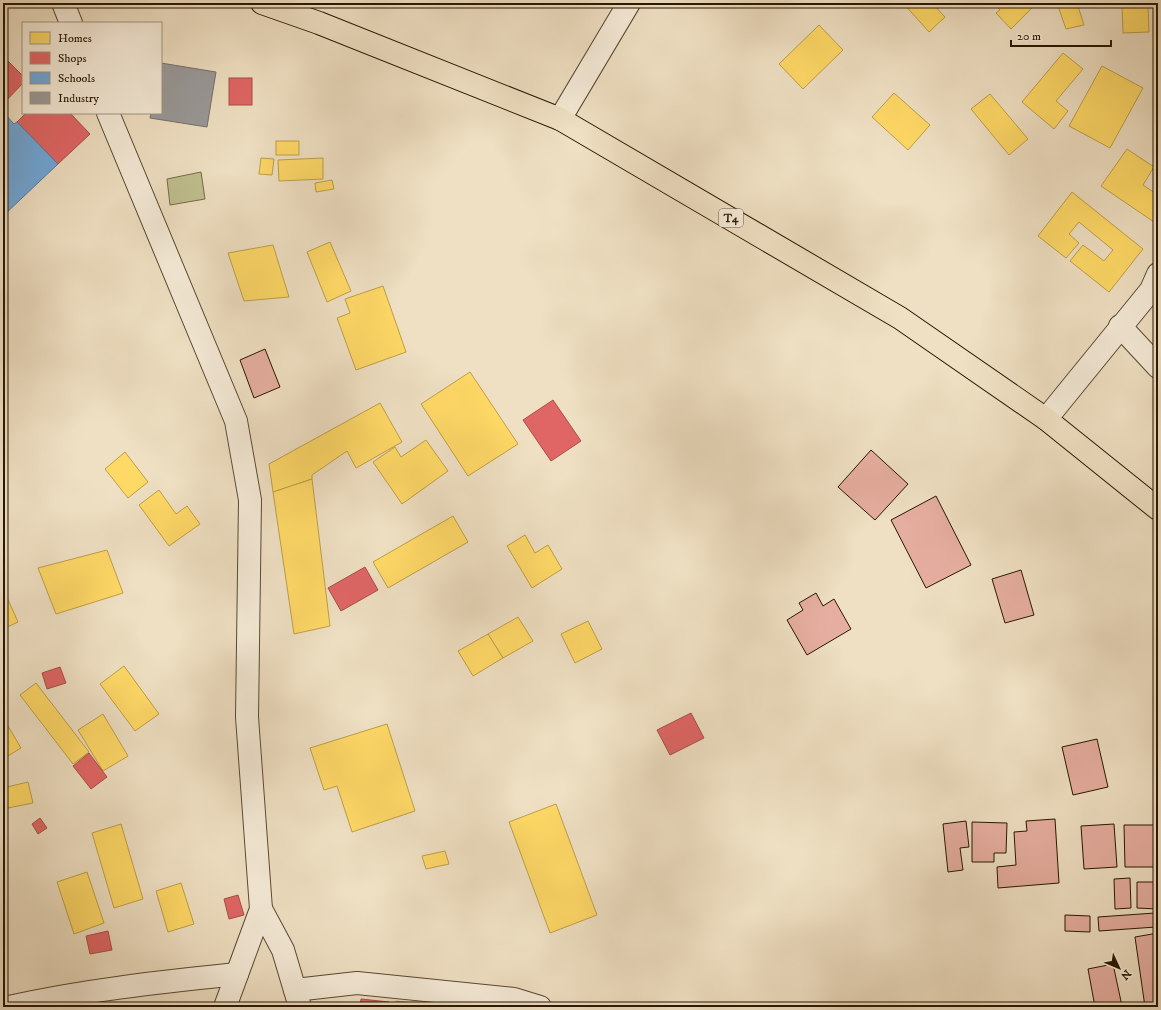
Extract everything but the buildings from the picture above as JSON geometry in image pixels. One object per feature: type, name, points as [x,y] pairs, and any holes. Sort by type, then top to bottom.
[{"type":"highway","name":"T4","points":[[262,3],[319,23],[560,118],[900,318],[1046,419],[1158,509]]},
{"type":"street","points":[[63,3],[71,22]]},
{"type":"street","points":[[560,118],[629,3]]},
{"type":"street","points":[[108,114],[236,421],[250,500],[247,717],[261,909],[283,950],[298,999],[357,983],[514,999],[540,1007]]},
{"type":"street","points":[[1046,419],[1120,326],[1151,290],[1158,274]]},
{"type":"street","points":[[1120,326],[1158,367]]},
{"type":"street","points":[[225,1007],[261,909]]},
{"type":"street","points":[[9,1007],[142,984],[237,974]]},
{"type":"green space","points":[[201,172],[205,199],[170,205],[167,179]]}]
